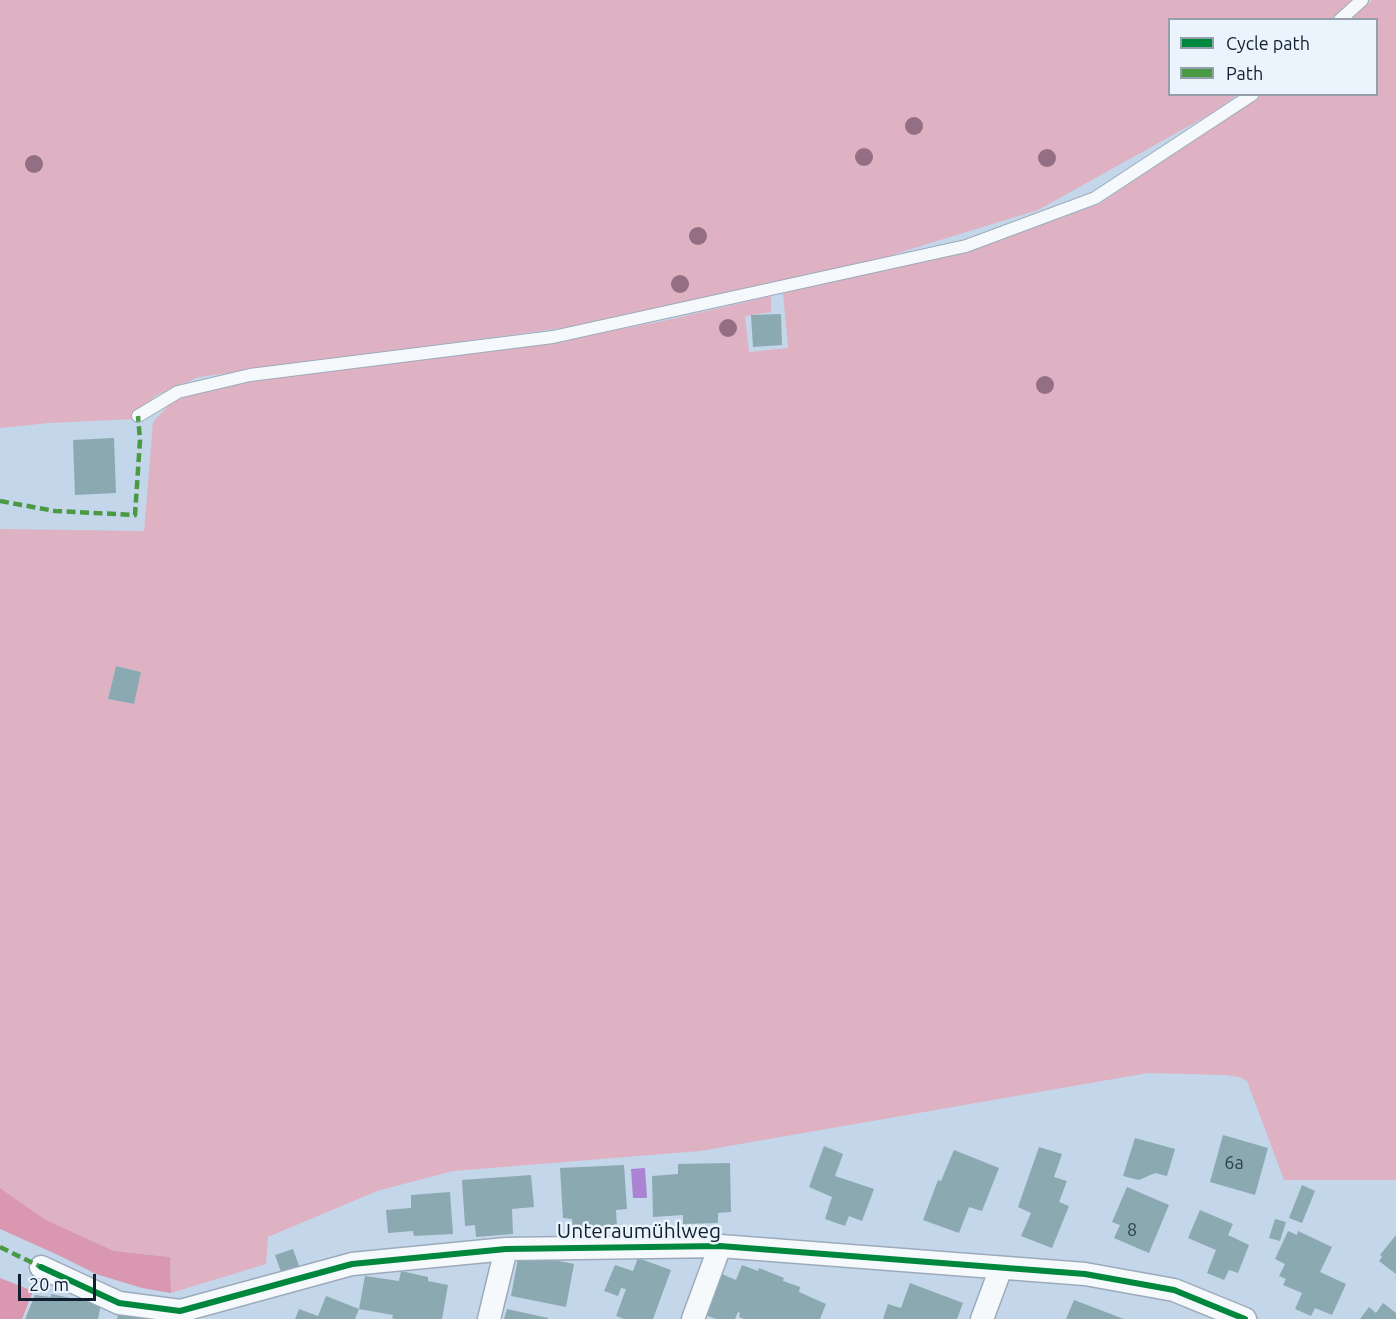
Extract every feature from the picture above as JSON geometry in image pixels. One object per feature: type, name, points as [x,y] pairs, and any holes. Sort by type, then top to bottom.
[{"type":"street","name":"Unteraumühlweg","points":[[41,1267],[119,1303],[180,1311],[352,1264],[506,1249],[720,1246],[1085,1274],[1174,1290],[1245,1319]]},
{"type":"street","points":[[693,1319],[720,1246]]},
{"type":"street","points":[[489,1319],[506,1249]]},
{"type":"street","points":[[982,1319],[1001,1268]]},
{"type":"lane","points":[[1342,18],[1362,0]]},
{"type":"lane","points":[[138,416],[178,392],[250,375],[553,337],[966,246],[1095,198],[1251,96]]},
{"type":"shaded area","points":[[0,0],[1355,0],[1332,18],[1168,18],[1168,96],[1236,96],[1214,112],[1038,210],[859,265],[577,326],[199,377],[155,396],[136,419],[0,428]]},
{"type":"shaded area","points":[[1372,0],[1396,0],[1396,1180],[1284,1180],[1247,1081],[1226,1075],[1148,1073],[700,1151],[453,1171],[377,1191],[268,1237],[266,1264],[171,1293],[170,1257],[114,1251],[46,1220],[0,1188],[0,529],[144,531],[153,422],[176,397],[241,382],[543,344],[668,320],[771,296],[771,312],[745,316],[749,352],[788,348],[783,293],[1014,235],[1099,204],[1260,96],[1378,96],[1378,18],[1351,18]],"holes":[[[116,666],[141,672],[133,704],[108,699]]]},
{"type":"shaded area","points":[[645,1168],[647,1198],[633,1198],[631,1169]]},
{"type":"shaded area","points":[[0,1188],[46,1220],[114,1251],[170,1257],[171,1293],[142,1288],[96,1274],[0,1229]]},
{"type":"shaded area","points":[[0,1278],[33,1291],[22,1319],[0,1319]]},
{"type":"building","points":[[781,314],[782,345],[753,347],[751,315]]},
{"type":"building","points":[[114,438],[116,493],[75,495],[73,440]]},
{"type":"building","points":[[116,666],[141,672],[134,704],[108,699]]},
{"type":"building","points":[[1223,1135],[1268,1148],[1255,1195],[1210,1182]]},
{"type":"building","points":[[1135,1138],[1175,1149],[1167,1176],[1155,1173],[1139,1180],[1123,1176]]},
{"type":"building","points":[[824,1146],[843,1154],[835,1176],[874,1189],[862,1221],[849,1216],[845,1226],[825,1219],[832,1197],[809,1187]]},
{"type":"building","points":[[1039,1147],[1062,1154],[1054,1177],[1067,1181],[1059,1202],[1069,1206],[1052,1248],[1021,1236],[1031,1213],[1018,1207]]},
{"type":"building","points":[[954,1150],[999,1168],[982,1211],[969,1207],[959,1233],[923,1220],[938,1180],[941,1181]]},
{"type":"building","points":[[730,1163],[731,1212],[718,1213],[718,1223],[683,1224],[683,1215],[653,1217],[652,1176],[678,1174],[678,1164]]},
{"type":"building","points":[[624,1165],[627,1209],[616,1210],[617,1228],[573,1231],[572,1219],[563,1218],[560,1168]]},
{"type":"building","points":[[531,1175],[534,1207],[512,1209],[513,1234],[476,1237],[475,1225],[465,1226],[462,1180]]},
{"type":"building","points":[[1302,1185],[1315,1191],[1302,1223],[1289,1218]]},
{"type":"building","points":[[1127,1187],[1169,1205],[1149,1253],[1114,1238],[1120,1225],[1112,1222]]},
{"type":"building","points":[[450,1192],[453,1234],[414,1236],[413,1231],[388,1233],[386,1210],[411,1208],[411,1195]]},
{"type":"building","points":[[1200,1210],[1233,1224],[1228,1235],[1249,1245],[1238,1273],[1229,1270],[1224,1280],[1207,1273],[1216,1250],[1188,1238]]},
{"type":"building","points":[[1275,1219],[1286,1222],[1280,1241],[1269,1238]]},
{"type":"building","points":[[1288,1231],[1297,1235],[1298,1231],[1332,1247],[1320,1272],[1346,1284],[1332,1315],[1315,1308],[1311,1316],[1295,1309],[1302,1293],[1283,1285],[1286,1279],[1279,1276],[1285,1264],[1275,1259]]},
{"type":"building","points":[[1396,1235],[1396,1274],[1379,1261],[1382,1257],[1380,1255]]},
{"type":"building","points":[[293,1249],[299,1266],[281,1272],[275,1255]]},
{"type":"building","points":[[519,1253],[574,1264],[566,1307],[511,1296]]},
{"type":"building","points":[[638,1258],[671,1270],[653,1319],[624,1319],[616,1316],[626,1289],[621,1288],[618,1296],[604,1291],[615,1265],[633,1271]]},
{"type":"building","points":[[742,1265],[758,1271],[759,1268],[784,1278],[783,1281],[800,1287],[799,1292],[826,1304],[820,1319],[744,1319],[739,1317],[738,1312],[735,1319],[716,1319],[700,1313],[717,1272],[736,1280]]},
{"type":"building","points":[[401,1271],[428,1277],[428,1281],[448,1285],[442,1319],[395,1319],[392,1318],[393,1315],[359,1309],[365,1276],[399,1281]]},
{"type":"building","points":[[910,1283],[963,1303],[957,1319],[883,1319],[888,1304],[901,1308]]},
{"type":"building","points":[[51,1294],[101,1304],[98,1319],[25,1319],[35,1295],[51,1297]]},
{"type":"building","points":[[326,1296],[359,1309],[355,1319],[295,1319],[299,1309],[318,1316]]},
{"type":"building","points":[[1074,1300],[1124,1319],[1066,1319]]},
{"type":"building","points":[[1383,1303],[1396,1313],[1396,1319],[1360,1319],[1369,1307],[1376,1313]]},
{"type":"building","points":[[507,1309],[548,1318],[548,1319],[504,1319]]},
{"type":"building","points":[[119,1311],[148,1318],[148,1319],[117,1319]]},
{"type":"marked path","points":[[0,501],[55,511],[135,515],[140,440],[138,416]]},
{"type":"marked path","points":[[0,1247],[41,1267]]},
{"type":"cycle path","points":[[41,1267],[119,1303],[180,1311],[352,1264],[506,1249],[720,1246],[1085,1274],[1174,1290],[1245,1319]]}]
